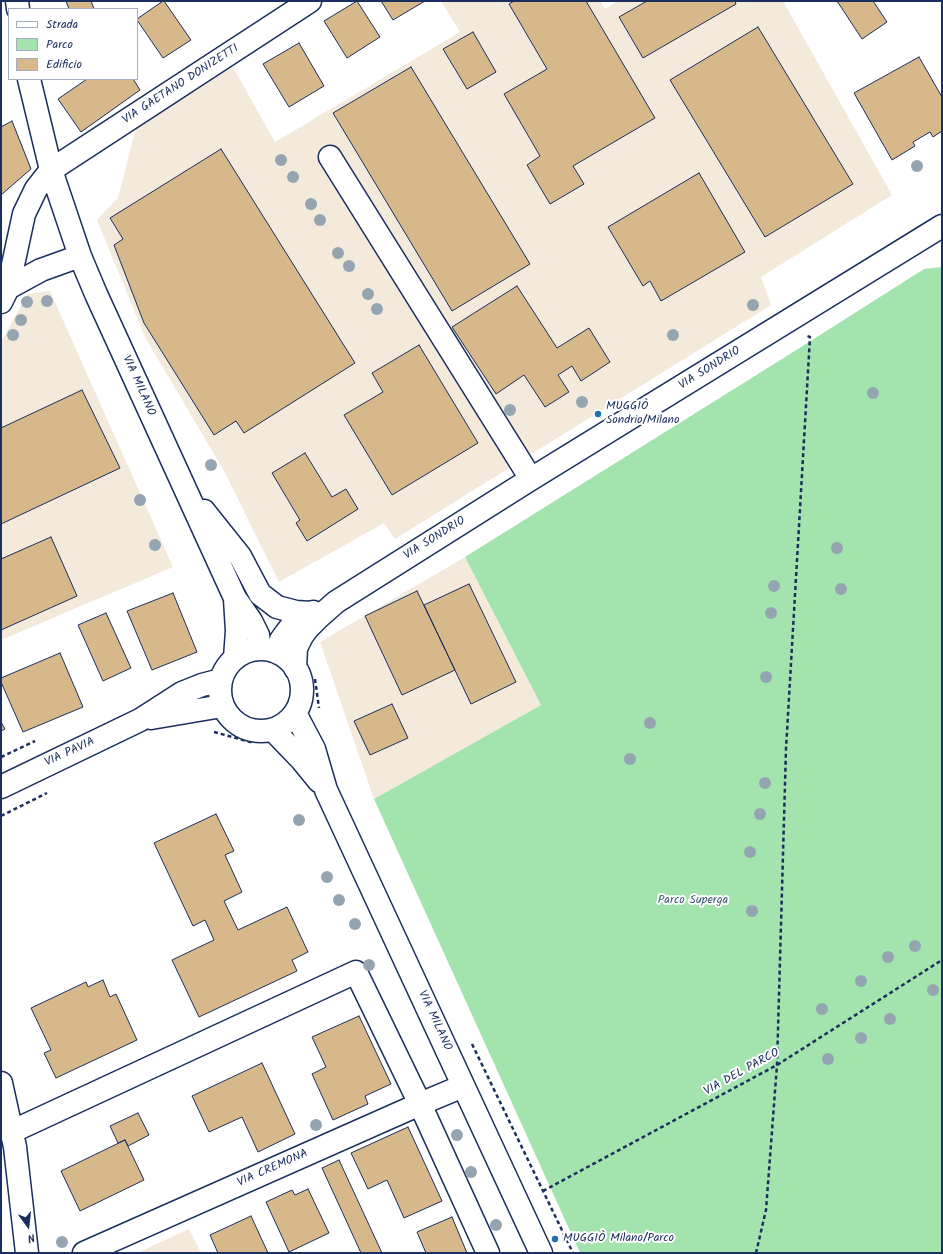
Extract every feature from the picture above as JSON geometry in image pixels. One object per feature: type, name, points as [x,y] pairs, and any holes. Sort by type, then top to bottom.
[{"type":"street","name":"VIA GAETANO DONIZETTI","points":[[4,295],[24,214],[36,189],[51,170],[310,1]]},
{"type":"street","name":"VIA MILANO","points":[[29,80],[51,170],[80,256],[180,480],[235,598]]},
{"type":"street","points":[[330,157],[532,479]]},
{"type":"street","name":"VIA SONDRIO","points":[[336,602],[942,226]]},
{"type":"street","points":[[4,295],[41,270],[80,256]]},
{"type":"street","points":[[180,480],[240,556],[260,594],[277,607],[296,612],[311,613]]},
{"type":"street","points":[[235,598],[269,651]]},
{"type":"street","points":[[235,598],[237,631],[235,658]]},
{"type":"street","points":[[269,651],[282,640],[293,624],[311,613],[336,602]]},
{"type":"street","points":[[304,670],[296,648],[307,629],[336,602]]},
{"type":"street","points":[[249,651],[269,651],[288,659],[304,670],[299,676],[302,686],[302,695],[295,713],[285,723],[273,730],[260,731],[246,729],[234,722],[222,706],[220,693],[221,680],[226,668],[235,658],[249,651]]},
{"type":"street","name":"VIA PAVIA","points":[[1,787],[140,720],[182,693],[202,685],[221,680]]},
{"type":"street","name":"VIA PAVIA","points":[[140,720],[222,706]]},
{"type":"street","points":[[295,713],[314,749],[326,790]]},
{"type":"street","points":[[273,730],[301,758],[326,790]]},
{"type":"street","name":"VIA MILANO","points":[[326,790],[541,1253]]},
{"type":"street","points":[[11,1132],[356,972],[420,1104],[488,1253]]},
{"type":"street","points":[[1,1083],[15,1147],[27,1253]]},
{"type":"street","name":"VIA CREMONA","points":[[84,1253],[463,1086]]},
{"type":"path","points":[[756,1253],[766,1210],[777,1065],[786,749],[810,337],[805,335],[811,331]]},
{"type":"path","points":[[304,670],[319,701],[320,714]]},
{"type":"path","points":[[213,732],[257,744]]},
{"type":"path","points":[[1,757],[35,741]]},
{"type":"path","points":[[1,816],[50,791]]},
{"type":"path","name":"VIA DEL PARCO","points":[[573,1253],[544,1191],[777,1065],[942,960]]},
{"type":"shaded area","points":[[441,1],[600,1],[605,9],[618,1],[783,1],[892,195],[761,277],[771,305],[395,539],[384,523],[279,582],[224,471],[145,337],[97,220],[118,198],[136,128],[233,67],[275,142],[460,32]]},
{"type":"shaded area","points":[[50,291],[173,567],[1,640],[1,342],[27,294]]},
{"type":"shaded area","points":[[465,557],[541,705],[374,799],[320,642]]},
{"type":"shaded area","points":[[189,1229],[201,1253],[137,1253]]},
{"type":"green space","name":"Parco Superga","points":[[942,267],[942,1253],[580,1253],[374,799],[541,705],[465,557],[924,269]]},
{"type":"building","points":[[66,1],[91,1],[94,8],[69,8]]},
{"type":"building","points":[[164,1],[191,40],[163,58],[138,21],[138,18]]},
{"type":"building","points":[[357,1],[380,37],[347,58],[324,21]]},
{"type":"building","points":[[381,1],[425,1],[393,20]]},
{"type":"building","points":[[514,1],[586,1],[655,118],[573,166],[584,184],[550,204],[527,165],[540,156],[504,94],[547,69],[509,4]]},
{"type":"building","points":[[647,1],[735,1],[736,4],[643,58],[619,17]]},
{"type":"building","points":[[837,1],[873,1],[887,22],[862,39]]},
{"type":"building","points":[[758,27],[853,184],[765,237],[670,80]]},
{"type":"building","points":[[473,32],[496,72],[467,89],[443,49]]},
{"type":"building","points":[[299,43],[324,86],[289,107],[263,64]]},
{"type":"building","points":[[919,57],[942,97],[942,131],[933,137],[930,132],[913,142],[915,146],[892,160],[854,93]]},
{"type":"building","points":[[411,67],[530,264],[452,311],[333,113]]},
{"type":"building","points":[[86,80],[134,80],[140,90],[81,132],[58,99]]},
{"type":"building","points":[[12,121],[31,169],[1,195],[1,127]]},
{"type":"building","points":[[221,149],[355,363],[244,433],[236,421],[214,435],[144,323],[114,245],[123,239],[110,218]]},
{"type":"building","points":[[699,173],[745,252],[661,301],[650,281],[643,286],[608,227]]},
{"type":"building","points":[[517,286],[557,348],[589,328],[610,362],[581,381],[572,366],[558,375],[569,392],[545,407],[524,375],[496,394],[452,327]]},
{"type":"building","points":[[419,345],[478,443],[392,495],[344,415],[383,392],[372,373]]},
{"type":"building","points":[[82,390],[120,468],[1,524],[1,428]]},
{"type":"building","points":[[305,453],[332,497],[346,489],[358,509],[307,541],[296,523],[300,520],[272,473]]},
{"type":"building","points":[[51,537],[77,596],[1,630],[1,559]]},
{"type":"building","points":[[469,584],[516,682],[471,704],[424,605]]},
{"type":"building","points":[[417,591],[455,670],[402,695],[365,616]]},
{"type":"building","points":[[173,593],[197,652],[152,670],[127,611]]},
{"type":"building","points":[[106,613],[131,668],[103,681],[78,625]]},
{"type":"building","points":[[60,653],[83,707],[23,732],[1,682],[1,678]]},
{"type":"building","points":[[392,704],[408,738],[370,755],[354,721]]},
{"type":"building","points":[[1,722],[5,729],[1,731]]},
{"type":"building","points":[[216,814],[234,851],[225,855],[242,892],[224,901],[238,930],[287,907],[308,952],[292,960],[297,971],[199,1017],[172,960],[214,940],[205,920],[193,926],[154,843]]},
{"type":"building","points":[[103,980],[110,997],[116,994],[137,1040],[56,1078],[44,1053],[51,1050],[31,1008],[86,982],[88,987]]},
{"type":"building","points":[[359,1016],[391,1084],[365,1096],[368,1104],[333,1120],[312,1074],[326,1067],[312,1037]]},
{"type":"building","points":[[262,1063],[295,1134],[258,1152],[242,1117],[209,1132],[192,1096]]},
{"type":"building","points":[[138,1113],[149,1135],[128,1146],[125,1140],[118,1143],[110,1126]]},
{"type":"building","points":[[408,1127],[442,1201],[404,1218],[387,1180],[368,1189],[351,1153]]},
{"type":"building","points":[[125,1140],[144,1180],[80,1211],[61,1171]]},
{"type":"building","points":[[339,1160],[382,1253],[361,1253],[322,1168]]},
{"type":"building","points":[[308,1189],[329,1233],[289,1252],[266,1202],[292,1190],[295,1195]]},
{"type":"building","points":[[251,1216],[268,1253],[218,1253],[210,1235]]},
{"type":"building","points":[[452,1217],[467,1253],[426,1253],[417,1232]]},
{"type":"place","name":"MUGGIÒ Sondrio/Milano","points":[[598,414]]},
{"type":"place","name":"MUGGIÒ Milano/Parco","points":[[555,1239]]}]
